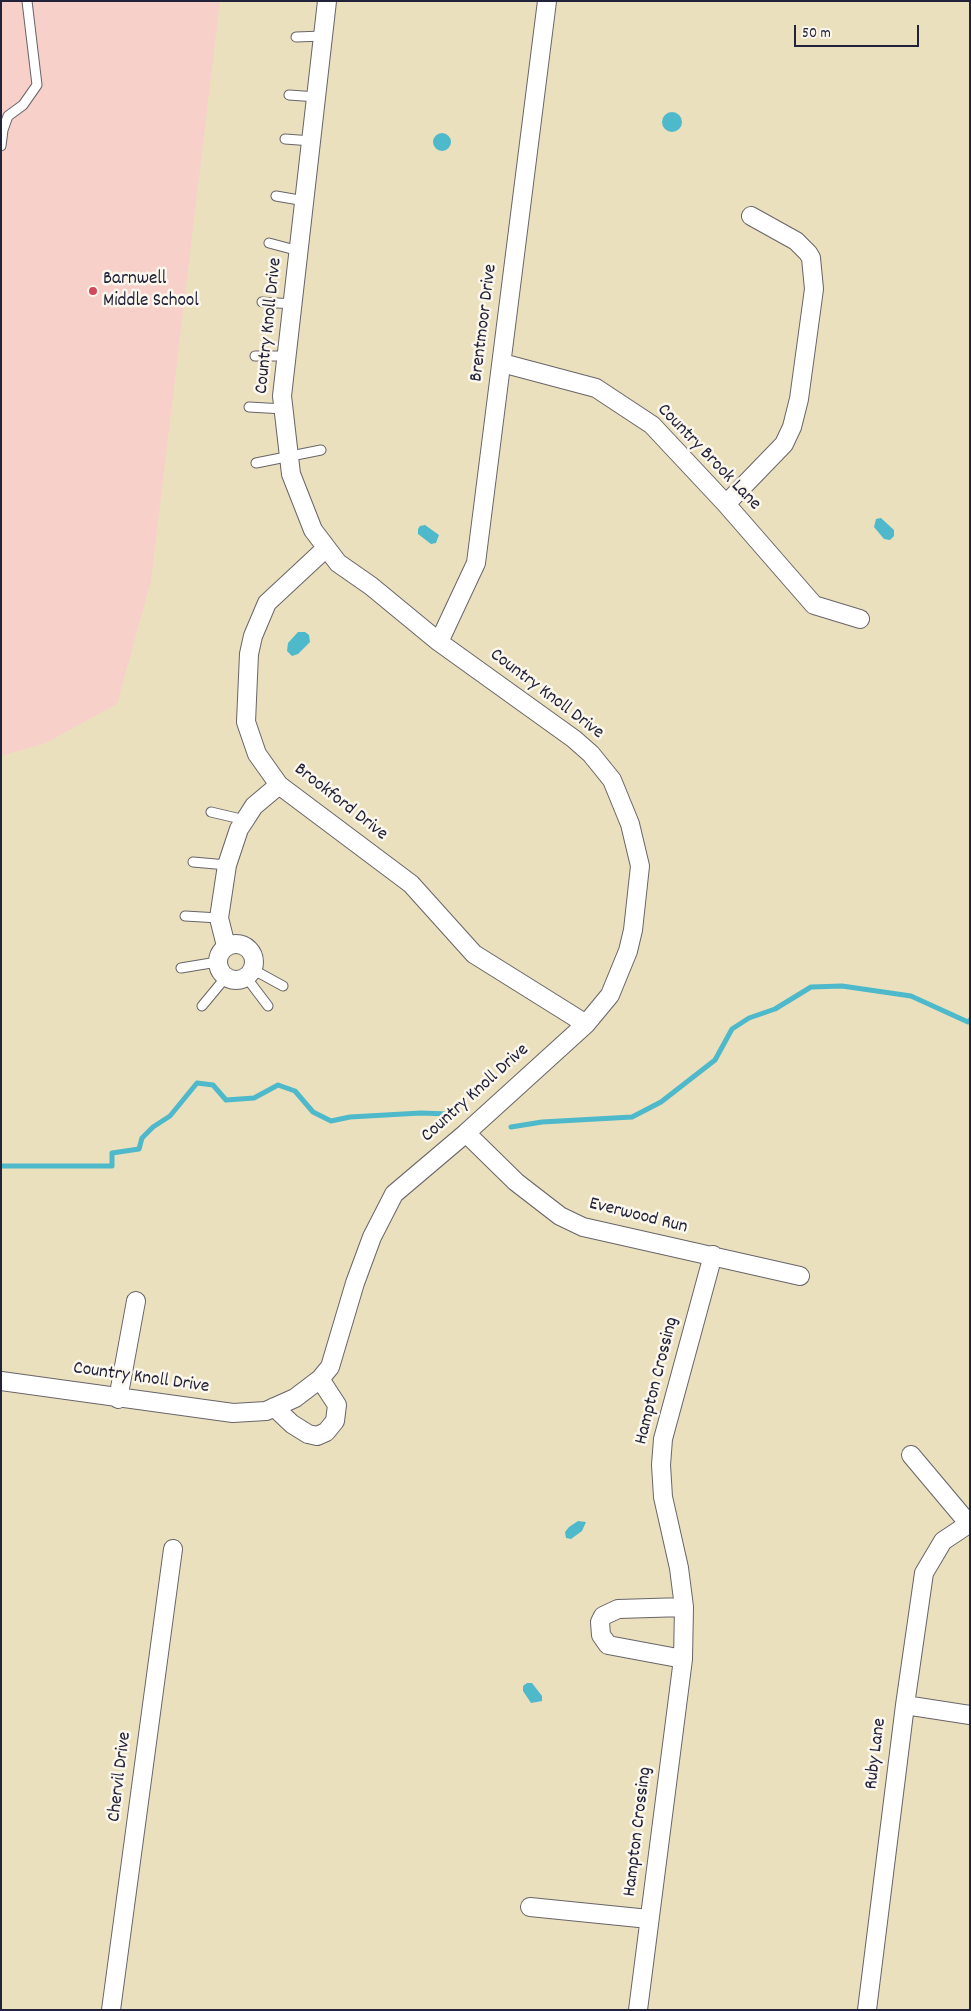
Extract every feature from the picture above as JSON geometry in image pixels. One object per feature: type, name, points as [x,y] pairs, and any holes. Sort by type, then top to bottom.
[{"type":"street","name":"Country Knoll Drive","points":[[1,1381],[118,1399],[233,1413],[266,1411],[295,1398],[320,1379],[330,1367],[355,1283],[372,1237],[394,1194],[466,1133],[586,1024],[610,995],[628,951],[633,930],[640,866],[630,824],[612,780],[591,754],[574,739],[439,642],[371,586],[338,563],[325,549],[313,530],[291,474],[282,396],[327,1]]},
{"type":"street","name":"Brentmoor Drive","points":[[439,642],[476,563],[547,1]]},
{"type":"street","points":[[726,504],[784,444],[792,427],[799,399],[814,289],[812,258],[808,253],[796,241],[752,216]]},
{"type":"street","name":"Country Brook Lane","points":[[502,363],[596,388],[652,425],[726,504],[814,605],[860,619]]},
{"type":"street","name":"Brookford Drive","points":[[325,549],[267,603],[253,636],[249,654],[246,722],[257,754],[279,785],[411,884],[452,933],[474,954],[586,1024]]},
{"type":"street","points":[[226,946],[219,918],[226,865],[239,829],[254,806],[279,785]]},
{"type":"street","points":[[240,944],[250,950],[254,960],[249,973],[237,980],[226,977],[220,972],[219,954],[226,946],[240,944]]},
{"type":"street","name":"Everwood Run","points":[[466,1133],[516,1182],[560,1216],[583,1228],[676,1250],[713,1255],[800,1276]]},
{"type":"street","name":"Hampton Crossing","points":[[638,2010],[683,1659],[684,1607],[679,1568],[663,1497],[661,1465],[669,1414],[713,1255]]},
{"type":"street","points":[[118,1399],[136,1301]]},
{"type":"street","points":[[274,1407],[292,1424],[308,1434],[317,1436],[326,1432],[335,1421],[337,1405],[320,1379]]},
{"type":"street","points":[[911,1455],[969,1523]]},
{"type":"street","name":"Ruby Lane","points":[[867,2010],[905,1705],[924,1573],[943,1541],[969,1523]]},
{"type":"street","name":"Chervil Drive","points":[[111,2010],[173,1549]]},
{"type":"street","points":[[683,1659],[608,1645],[602,1635],[600,1622],[604,1616],[618,1609],[684,1607]]},
{"type":"street","points":[[905,1705],[970,1714]]},
{"type":"street","points":[[530,1908],[649,1919]]},
{"type":"lane","points":[[1,146],[3,130],[8,116],[23,105],[37,85],[27,1]]},
{"type":"lane","points":[[296,37],[324,36]]},
{"type":"lane","points":[[288,95],[316,96]]},
{"type":"lane","points":[[285,139],[312,141]]},
{"type":"lane","points":[[276,196],[305,201]]},
{"type":"lane","points":[[269,243],[299,251]]},
{"type":"lane","points":[[262,302],[293,304]]},
{"type":"lane","points":[[256,356],[287,356]]},
{"type":"lane","points":[[249,407],[284,409]]},
{"type":"lane","points":[[256,463],[321,450]]},
{"type":"lane","points":[[211,812],[245,820]]},
{"type":"lane","points":[[193,862],[226,865]]},
{"type":"lane","points":[[185,916],[219,918]]},
{"type":"lane","points":[[181,968],[218,962]]},
{"type":"lane","points":[[249,973],[283,986]]},
{"type":"lane","points":[[249,973],[268,1006]]},
{"type":"lane","points":[[202,1006],[226,977]]},
{"type":"shaded area","name":"Barnwell Middle School","points":[[1,1],[220,1],[151,581],[117,704],[46,743],[1,756]]},
{"type":"water","points":[[672,112],[679,115],[682,122],[679,129],[672,132],[665,129],[662,122],[665,115]]},
{"type":"water","points":[[442,133],[450,138],[451,142],[446,150],[442,151],[434,146],[433,142],[438,134]]},
{"type":"water","points":[[881,518],[894,530],[894,536],[890,540],[884,539],[874,527],[876,519]]},
{"type":"water","points":[[425,525],[439,535],[436,543],[431,544],[418,534],[420,526]]},
{"type":"water","points":[[298,632],[305,632],[309,635],[310,642],[298,654],[292,656],[287,651],[288,643]]},
{"type":"water","points":[[578,1521],[586,1522],[582,1531],[571,1539],[566,1538],[565,1532]]},
{"type":"water","points":[[527,1683],[532,1683],[542,1696],[542,1701],[531,1703],[523,1691],[523,1686]]},
{"type":"waterway","points":[[511,1127],[542,1122],[632,1117],[661,1102],[715,1060],[732,1029],[749,1018],[775,1009],[811,987],[842,986],[911,996],[968,1022],[970,1020]]},
{"type":"waterway","points":[[1,1166],[112,1166],[112,1153],[139,1149],[142,1138],[153,1127],[170,1116],[197,1083],[213,1085],[226,1100],[254,1098],[278,1085],[295,1091],[313,1112],[331,1121],[350,1117],[421,1113],[448,1114]]},
{"type":"place","name":"Barnwell Middle School","points":[[93,291]]}]
